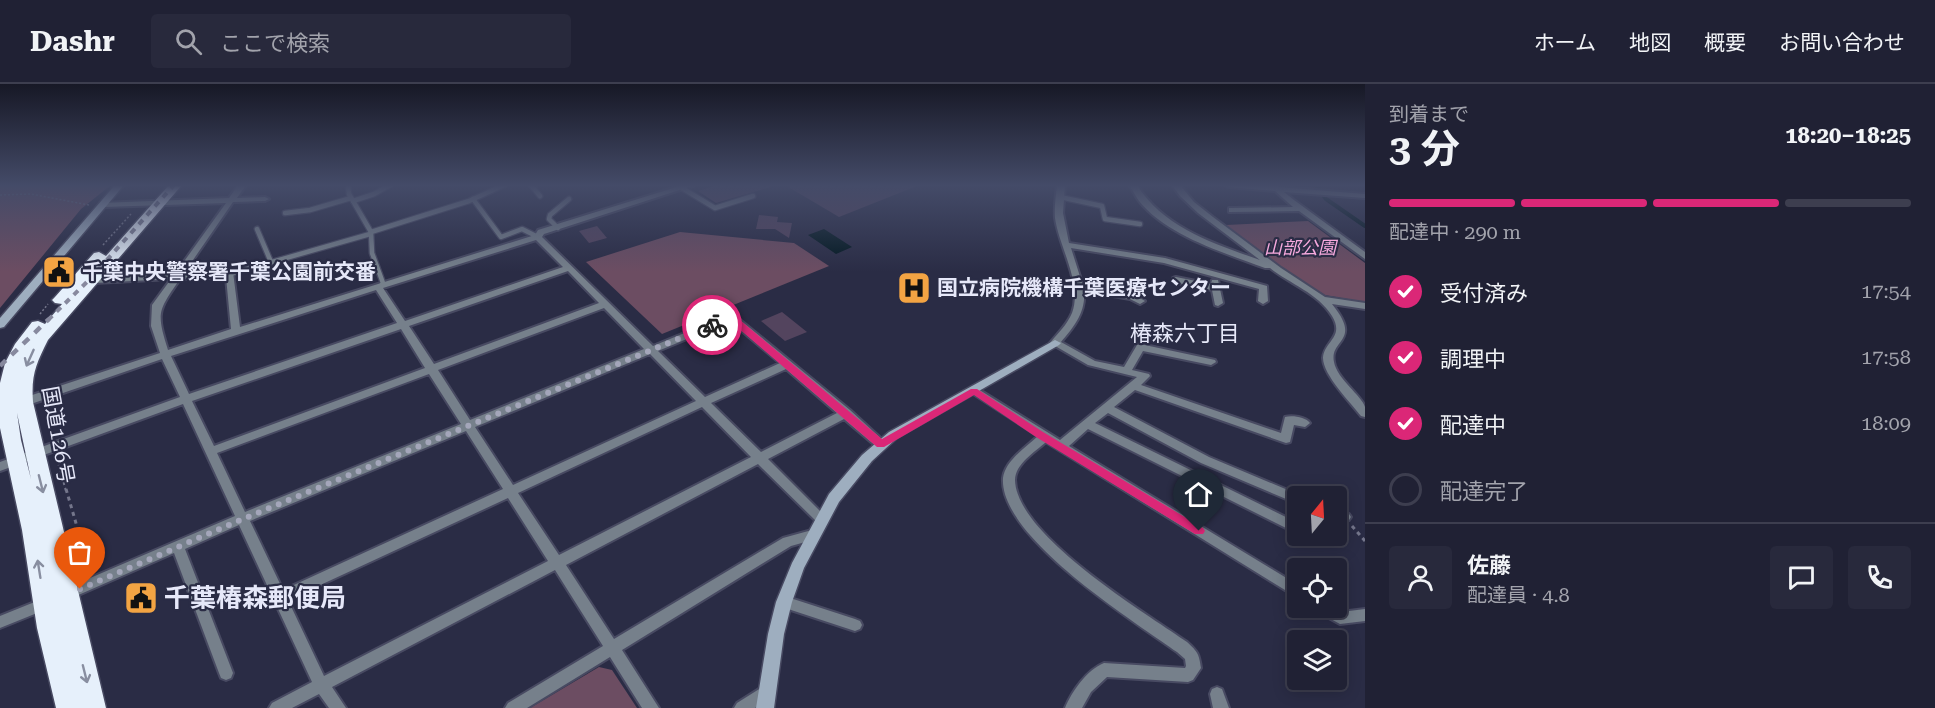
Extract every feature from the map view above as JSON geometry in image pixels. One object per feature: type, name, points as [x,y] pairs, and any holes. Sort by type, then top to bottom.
[{"type":"highway","name":"国道126号","points":[[69,708],[44,604],[31,519],[26,459],[14,393],[18,350],[143,214]]},
{"type":"highway","name":"国道126号","points":[[14,393],[41,338],[94,280],[144,214]]},
{"type":"highway","name":"国道126号","points":[[26,459],[66,595],[93,708]]},
{"type":"street","points":[[0,325],[95,214]]},
{"type":"street","points":[[221,214],[157,305],[156,326],[165,355],[321,685],[338,708]]},
{"type":"street","points":[[14,393],[165,355],[538,237],[541,232],[601,214]]},
{"type":"street","points":[[765,708],[776,634],[784,602],[796,567],[834,498],[881,444],[1055,343],[1072,325],[1077,314],[1080,288],[1060,224],[1060,214]]},
{"type":"street","points":[[1157,214],[1167,222],[1220,247],[1276,270]]},
{"type":"street","points":[[1206,214],[1276,270],[1324,300],[1333,310],[1341,331],[1340,340],[1330,353],[1328,360],[1365,413]]},
{"type":"street","points":[[1306,214],[1365,256]]},
{"type":"street","points":[[538,237],[821,519]]},
{"type":"street","points":[[1067,245],[1165,261],[1264,288],[1263,301]]},
{"type":"street","points":[[26,459],[186,399],[569,268]]},
{"type":"street","points":[[94,280],[230,274],[236,332]]},
{"type":"street","points":[[1214,276],[1218,303]]},
{"type":"street","points":[[1176,280],[1216,288]]},
{"type":"street","points":[[379,288],[651,708]]},
{"type":"street","points":[[1080,288],[1133,297],[1140,301]]},
{"type":"street","points":[[1324,300],[1365,306]]},
{"type":"street","points":[[212,451],[605,304]]},
{"type":"street","points":[[0,622],[468,424],[731,317],[881,444]]},
{"type":"street","points":[[1055,343],[1092,363],[1145,376],[1061,446]]},
{"type":"street","points":[[1126,372],[1140,347],[1211,362]]},
{"type":"street","points":[[281,597],[787,363]]},
{"type":"street","points":[[1133,386],[1286,439],[1289,420],[1305,423]]},
{"type":"street","points":[[974,391],[1044,437],[1287,585]]},
{"type":"street","points":[[1107,408],[1205,460],[1287,494]]},
{"type":"street","points":[[277,708],[846,413]]},
{"type":"street","points":[[1087,424],[1287,524]]},
{"type":"street","points":[[1044,437],[1011,471],[1010,494],[1015,507],[1028,526],[1064,561],[1182,647],[1192,656],[1194,668],[1188,675],[1176,676],[1104,670],[1086,687],[1073,708]]},
{"type":"street","points":[[513,708],[787,542],[812,535]]},
{"type":"street","points":[[178,546],[226,673]]},
{"type":"street","points":[[784,602],[855,625]]},
{"type":"street","points":[[1347,617],[1365,615]]},
{"type":"street","points":[[742,708],[767,691]]},
{"type":"lane","points":[[360,214],[370,233],[372,253],[383,283],[379,288]]},
{"type":"lane","points":[[230,274],[427,214]]},
{"type":"lane","points":[[484,214],[501,237],[522,229],[538,237]]},
{"type":"lane","points":[[551,214],[549,219],[558,228]]},
{"type":"lane","points":[[1104,214],[1105,219],[1140,224]]},
{"type":"lane","points":[[256,229],[272,262]]},
{"type":"path","points":[[26,459],[92,576]]},
{"type":"path","points":[[1347,522],[1365,541]]},
{"type":"green space","points":[[0,214],[77,214],[0,308]]},
{"type":"green space","name":"山部公園","points":[[1308,221],[1365,263],[1365,302],[1324,295],[1287,273],[1226,225]]},
{"type":"green space","points":[[680,232],[794,243],[829,266],[662,334],[586,262]]},
{"type":"green space","points":[[599,667],[612,670],[637,708],[530,708]]},
{"type":"water","points":[[824,229],[852,247],[836,254],[808,235]]},
{"type":"building","points":[[759,215],[778,217],[777,222],[792,223],[789,238],[775,229],[756,229]]},
{"type":"building","points":[[597,226],[607,238],[589,243],[579,231]]},
{"type":"building","points":[[782,312],[807,332],[785,341],[761,321]]},
{"type":"waterway","points":[[1348,214],[1365,226]]},
{"type":"railway","points":[[48,320],[89,280],[148,214]]},
{"type":"railway","points":[[0,366],[49,319]]},
{"type":"way so far","points":[[80,589],[468,424],[712,325]]},
{"type":"place","name":"千葉中央警察署千葉公園前交番","points":[[59,272]]},
{"type":"place","name":"国立病院機構千葉医療センター","points":[[914,288]]},
{"type":"place","name":"千葉椿森郵便局","points":[[141,598]]},
{"type":"district","name":"椿森六丁目","points":[[1185,333]]},
{"type":"route","points":[[712,325],[731,317],[881,444],[974,391],[1199,531]]}]
